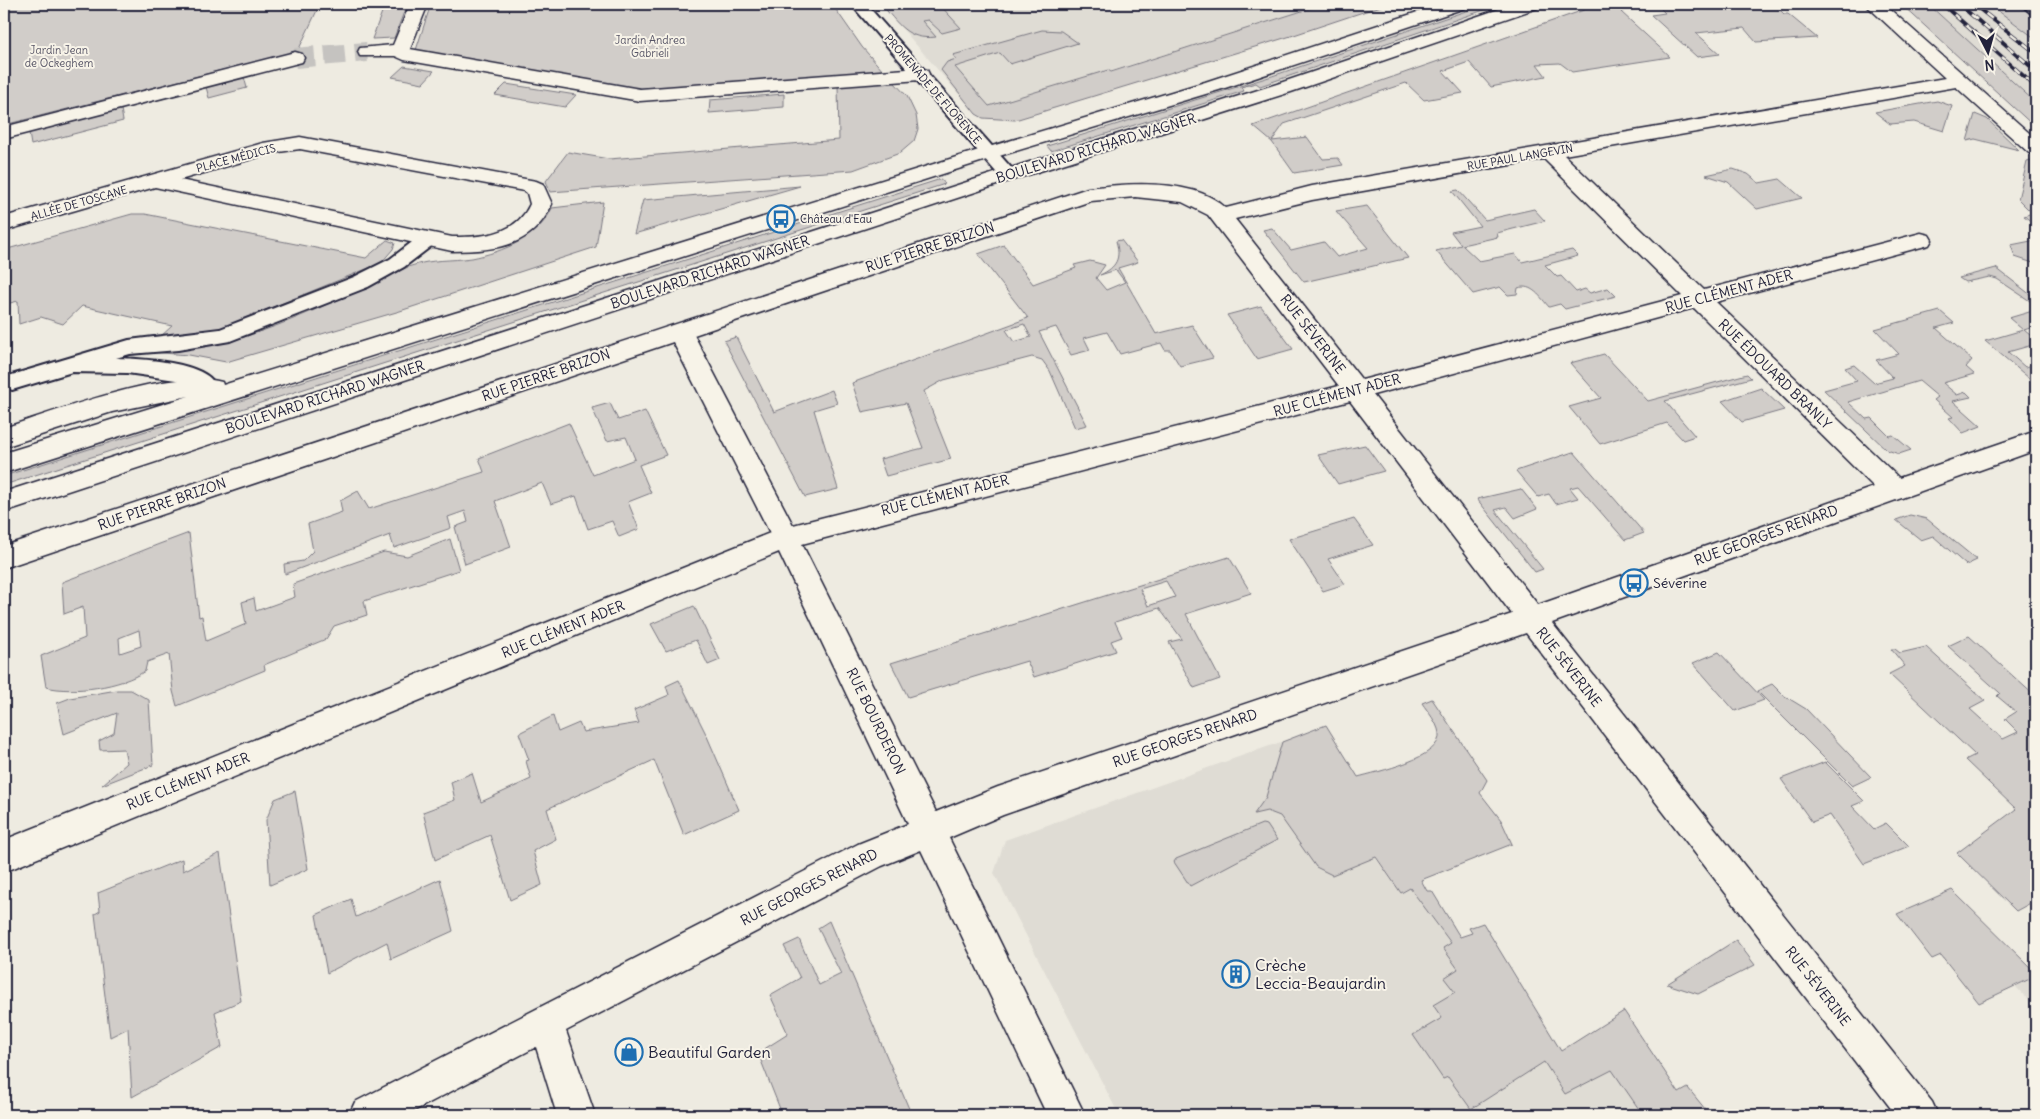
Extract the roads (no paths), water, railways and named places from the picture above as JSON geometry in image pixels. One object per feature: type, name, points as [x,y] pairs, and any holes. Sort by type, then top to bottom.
[{"type":"street","points":[[400,50],[419,4]]},
{"type":"street","name":"BOULEVARD RICHARD WAGNER","points":[[4,463],[214,388],[1212,86],[1459,4]]},
{"type":"street","name":"BOULEVARD RICHARD WAGNER","points":[[4,502],[1008,175],[1284,88],[1530,4]]},
{"type":"street","points":[[1874,4],[2036,149]]},
{"type":"street","points":[[367,52],[400,50],[410,56],[640,95],[920,74]]},
{"type":"street","points":[[4,133],[295,58]]},
{"type":"street","name":"RUE PAUL LANGEVIN","points":[[1222,216],[1312,193],[1958,81]]},
{"type":"street","name":"PLACE MÉDICIS","points":[[300,143],[536,189],[541,204],[539,213],[533,222],[509,236],[493,242],[472,245],[427,240],[154,181],[270,147],[300,143]]},
{"type":"street","name":"RUE ÉDOUARD BRANLY","points":[[1549,152],[1894,490]]},
{"type":"street","name":"ALLÉE DE TOSCANE","points":[[4,224],[154,181]]},
{"type":"street","name":"RUE PIERRE BRIZON","points":[[4,557],[1088,195],[1106,192],[1170,193],[1201,201],[1222,216]]},
{"type":"street","name":"RUE SÉVERINE","points":[[1222,216],[1532,619],[1919,1115]]},
{"type":"street","name":"RUE CLÉMENT ADER","points":[[4,856],[786,538],[824,526],[1357,390],[1921,240]]},
{"type":"street","name":"RUE BOURDERON","points":[[680,330],[786,538],[929,828],[1066,1115]]},
{"type":"street","points":[[4,438],[152,392],[214,388]]},
{"type":"street","name":"RUE GEORGES RENARD","points":[[368,1115],[870,855],[929,828],[998,802],[1532,619],[2036,440]]},
{"type":"street","points":[[546,1024],[576,1115]]},
{"type":"lane","name":"PROMENADE DE FLORENCE","points":[[858,4],[1008,175]]},
{"type":"lane","points":[[2028,4],[2036,10]]},
{"type":"lane","points":[[12,382],[72,365],[128,346],[178,343],[223,336],[361,282],[397,263],[427,240]]},
{"type":"lane","points":[[72,365],[127,366],[188,374],[214,388]]},
{"type":"tunnel","points":[[295,58],[367,52]]},
{"type":"railway","points":[[1942,4],[2036,87]]},
{"type":"railway","points":[[1959,4],[2036,71]]},
{"type":"railway","points":[[1973,4],[2036,53]]},
{"type":"place","name":"Château d'Eau","points":[[781,219]]},
{"type":"place","name":"Séverine","points":[[1634,583]]},
{"type":"place","name":"Crèche Leccia-Beaujardin","points":[[1236,974]]},
{"type":"place","name":"Beautiful Garden","points":[[629,1052]]},
{"type":"park label","name":"Jardin Andrea Gabrieli","points":[[650,46]]},
{"type":"park label","name":"Jardin Jean de Ockeghem","points":[[59,56]]}]
